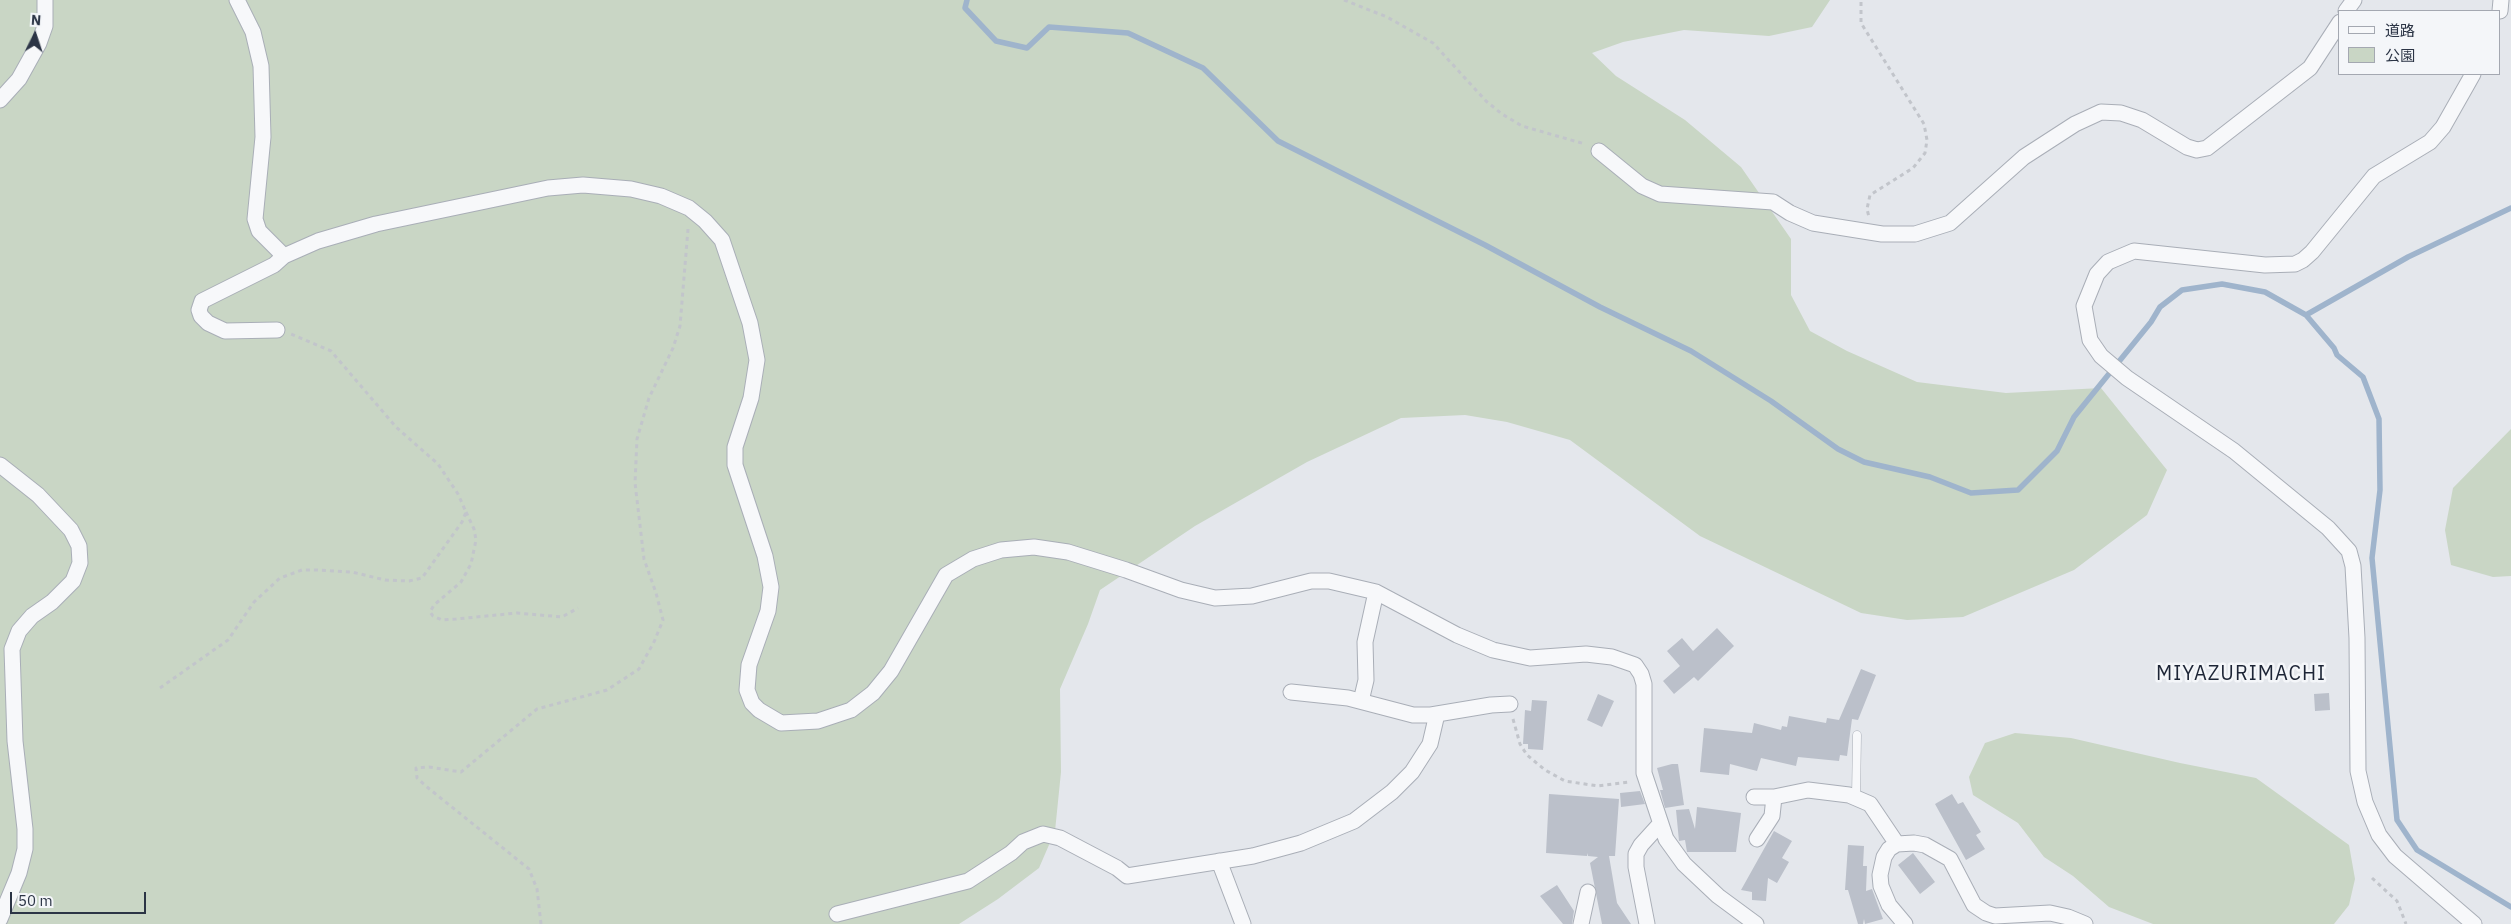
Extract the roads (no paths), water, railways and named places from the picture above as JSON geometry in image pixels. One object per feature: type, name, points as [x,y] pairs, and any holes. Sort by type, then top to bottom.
[{"type":"street","points":[[0,100],[19,79],[39,43],[45,26],[45,0]]},
{"type":"street","points":[[237,0],[253,32],[261,66],[263,137],[255,219],[259,231],[284,256]]},
{"type":"street","points":[[1599,151],[1642,186],[1660,194],[1773,202],[1790,213],[1813,223],[1873,233],[1916,234],[1950,223],[2024,157],[2075,124],[2101,112],[2121,113],[2142,120],[2187,146],[2197,150],[2207,148],[2310,68],[2338,25]]},
{"type":"street","points":[[2472,75],[2452,113],[2430,142],[2374,176],[2355,196],[2312,252],[2302,260],[2295,264],[2265,265],[2134,251],[2108,262],[2098,274],[2084,306],[2090,340],[2101,356],[2127,378],[2234,451],[2328,528],[2349,551],[2354,566],[2357,638],[2358,771],[2365,802],[2379,835],[2395,856],[2474,924]]},
{"type":"street","points":[[276,330],[225,331],[208,323],[201,316],[199,310],[202,301],[274,265],[284,256],[318,241],[376,224],[548,188],[583,185],[631,190],[661,196],[689,208],[705,221],[722,240],[750,323],[757,360],[750,398],[735,447],[737,470],[763,548],[771,587],[768,611],[749,665],[747,690],[752,703],[759,710],[782,723],[818,721],[851,710],[873,693],[890,671],[946,575],[972,559],[1001,550],[1034,547],[1068,552],[1181,590],[1215,598],[1252,596],[1311,581],[1329,581],[1376,592],[1457,635],[1493,650],[1530,658],[1586,654],[1612,657],[1635,665],[1641,674],[1644,684],[1646,778],[1666,840],[1684,864],[1718,896],[1756,924]]},
{"type":"street","points":[[0,465],[38,495],[71,530],[80,546],[80,563],[73,581],[52,602],[32,616],[19,631],[12,648],[14,741],[25,829],[25,849],[19,873],[0,919]]},
{"type":"street","points":[[1360,701],[1366,680],[1365,642],[1376,592]]},
{"type":"street","points":[[1291,692],[1360,701],[1413,715],[1437,714],[1491,705],[1510,704]]},
{"type":"street","points":[[837,914],[968,881],[1011,853],[1023,842],[1043,834],[1060,838],[1117,868],[1127,876],[1253,856],[1301,843],[1354,821],[1392,792],[1412,772],[1430,744],[1437,714]]},
{"type":"street","points":[[1754,797],[1774,797],[1808,790],[1833,791],[1856,797],[1870,804],[1897,844]]},
{"type":"street","points":[[1757,839],[1772,816],[1774,797]]},
{"type":"street","points":[[1648,924],[1637,876],[1636,854],[1641,845],[1660,824]]},
{"type":"street","points":[[1906,924],[1889,906],[1881,886],[1880,875],[1884,856],[1889,849],[1897,844],[1925,845],[1942,853],[1956,866],[1974,905],[1986,914],[1995,916],[2050,913],[2068,917],[2085,924]]},
{"type":"street","points":[[1219,861],[1243,924]]},
{"type":"street","points":[[1581,924],[1588,892]]},
{"type":"lane","points":[[1856,797],[1857,735]]},
{"type":"waterway","points":[[967,0],[965,8],[996,41],[1027,48],[1049,27],[1128,33],[1203,68],[1278,141],[1485,245],[1600,307],[1691,351],[1771,401],[1838,449],[1864,462],[1930,477],[1971,493],[2018,490],[2057,451],[2074,417],[2151,322],[2160,307],[2182,290],[2222,284],[2265,292],[2306,315],[2334,348],[2337,355],[2363,377],[2379,419],[2380,490],[2372,558],[2397,820],[2417,850],[2511,907]]},
{"type":"waterway","points":[[2306,315],[2408,257],[2511,208]]},
{"type":"district","name":"MIYAZURIMACHI","points":[[2241,674]]}]
